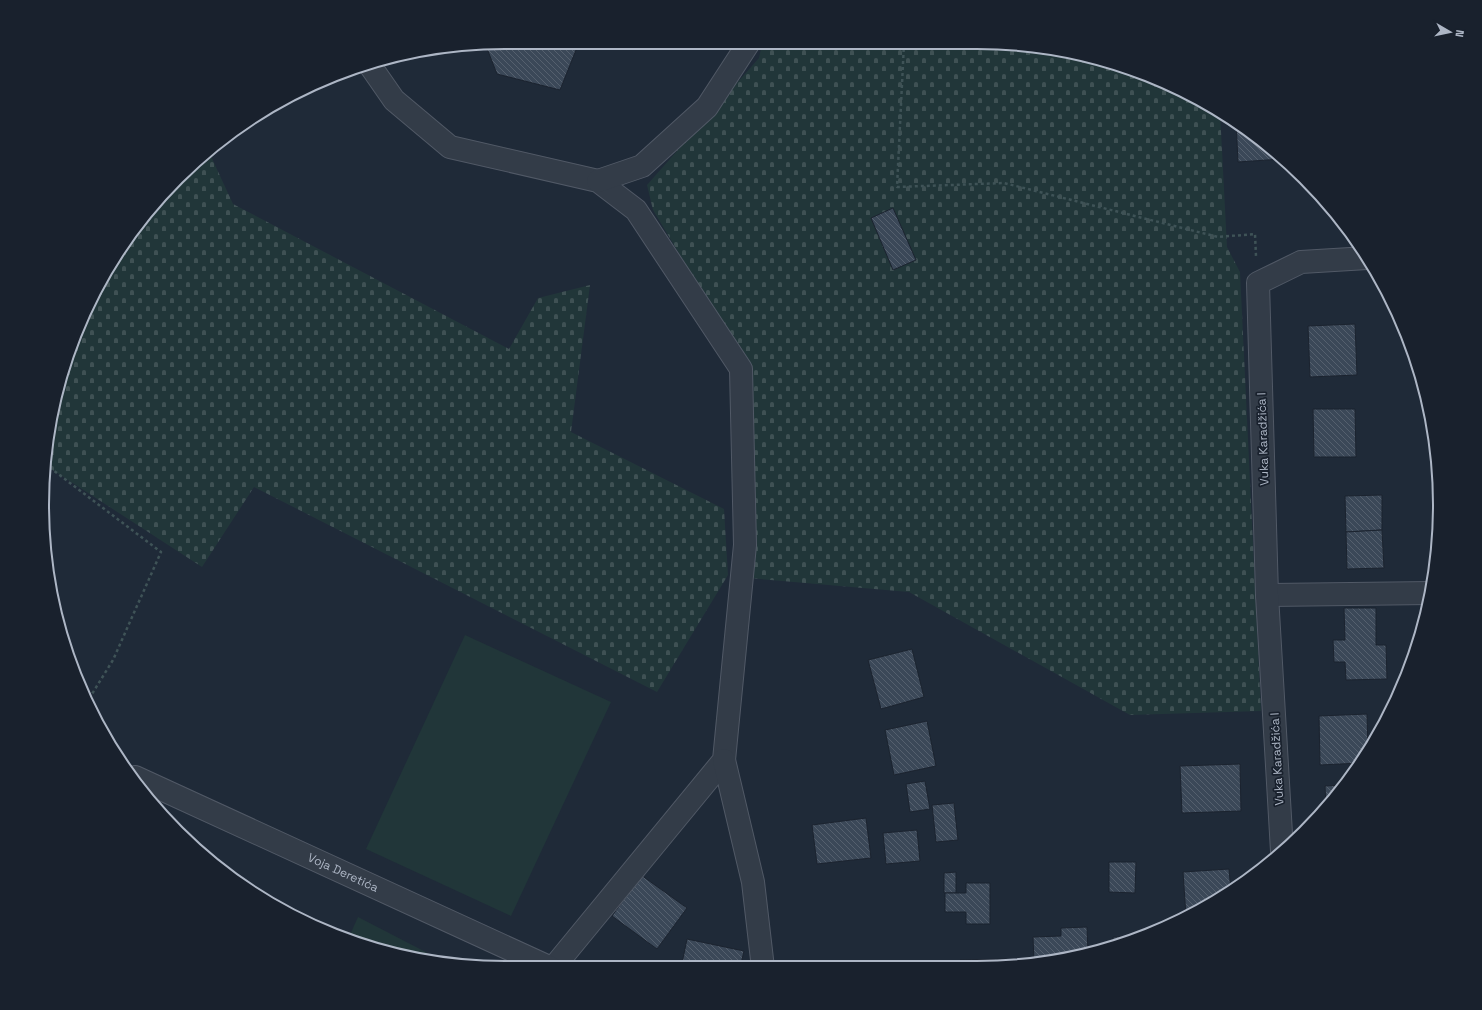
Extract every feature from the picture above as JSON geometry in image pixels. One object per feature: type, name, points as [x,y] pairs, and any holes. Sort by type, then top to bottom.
[{"type":"street","points":[[598,181],[642,166],[707,107],[745,49]]},
{"type":"street","points":[[372,69],[394,100],[450,147],[598,181],[636,210],[741,369],[745,545],[724,760],[753,882],[762,961]]},
{"type":"street","points":[[1258,283],[1301,262],[1358,255]]},
{"type":"street","name":"Vuka Karadžića I","points":[[1258,283],[1267,595],[1282,844]]},
{"type":"street","points":[[1267,595],[1424,593]]},
{"type":"street","points":[[558,961],[724,760]]},
{"type":"street","name":"Voja Deretića","points":[[141,780],[537,961]]},
{"type":"path","points":[[904,49],[897,187],[1004,183],[1218,237],[1255,234],[1258,283]]},
{"type":"path","points":[[51,468],[160,552],[114,660],[91,696]]},
{"type":"green space","points":[[761,49],[977,49],[1037,53],[1066,58],[1124,73],[1179,96],[1220,120],[1227,247],[1240,272],[1261,711],[1130,715],[909,592],[749,578],[749,370],[653,210],[647,185],[759,58]]},
{"type":"green space","points":[[211,156],[233,204],[509,349],[538,298],[590,285],[571,432],[724,509],[728,575],[657,692],[254,487],[202,567],[51,469],[58,416],[65,387],[73,358],[96,303],[110,277],[143,227],[162,204]]},
{"type":"green space","points":[[465,635],[611,702],[511,916],[366,849]]},
{"type":"green space","points":[[358,917],[430,954],[387,945],[350,934]]},
{"type":"building","points":[[576,49],[560,90],[497,74],[487,50]]},
{"type":"building","points":[[1236,130],[1275,159],[1238,162]]},
{"type":"building","points":[[893,208],[916,260],[893,270],[871,218]]},
{"type":"building","points":[[1355,324],[1357,375],[1310,377],[1308,326]]},
{"type":"building","points":[[1313,409],[1355,409],[1356,457],[1314,457]]},
{"type":"building","points":[[1432,494],[1433,505],[1432,533]]},
{"type":"building","points":[[1382,495],[1382,530],[1346,532],[1345,496]]},
{"type":"building","points":[[1382,530],[1384,568],[1347,569],[1346,532]]},
{"type":"building","points":[[1344,608],[1376,608],[1376,645],[1386,645],[1387,679],[1346,680],[1345,662],[1334,662],[1333,640],[1345,640]]},
{"type":"building","points":[[912,649],[924,697],[881,709],[868,660]]},
{"type":"building","points":[[1367,714],[1368,740],[1352,763],[1320,765],[1319,716]]},
{"type":"building","points":[[927,721],[936,766],[894,775],[885,730]]},
{"type":"building","points":[[1240,764],[1241,811],[1182,813],[1180,766]]},
{"type":"building","points":[[925,781],[930,809],[910,812],[906,784]]},
{"type":"building","points":[[1337,785],[1326,799],[1325,786]]},
{"type":"building","points":[[954,803],[958,840],[936,842],[932,805]]},
{"type":"building","points":[[866,818],[871,858],[817,864],[812,825]]},
{"type":"building","points":[[917,830],[920,861],[886,864],[883,833]]},
{"type":"building","points":[[1109,862],[1136,862],[1135,893],[1109,892]]},
{"type":"building","points":[[1229,869],[1230,884],[1186,910],[1183,872]]},
{"type":"building","points":[[956,872],[956,893],[944,893],[944,873]]},
{"type":"building","points":[[641,875],[687,908],[657,949],[612,916]]},
{"type":"building","points":[[966,883],[990,883],[990,924],[966,924],[966,912],[945,912],[945,893],[966,893]]},
{"type":"building","points":[[1087,927],[1088,947],[1034,957],[1033,937],[1061,936],[1061,928]]},
{"type":"building","points":[[1113,937],[1125,937],[1113,940]]},
{"type":"building","points":[[687,939],[744,951],[742,961],[682,961]]},
{"type":"building","points":[[1007,959],[977,961],[960,960]]}]
